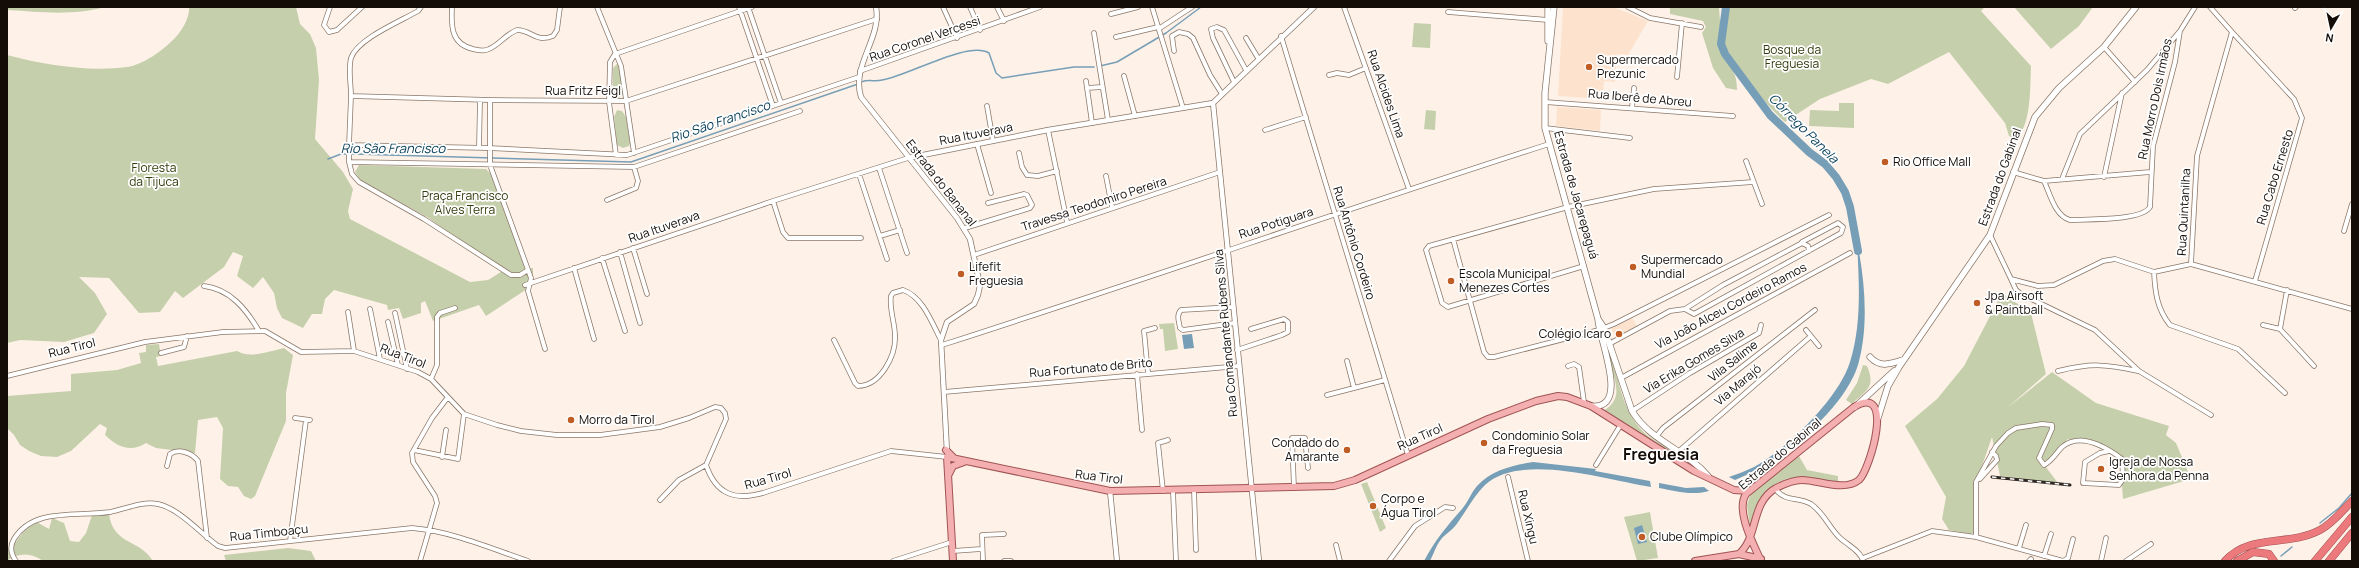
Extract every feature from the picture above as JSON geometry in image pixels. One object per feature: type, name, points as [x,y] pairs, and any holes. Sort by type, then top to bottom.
[{"type":"highway","points":[[2224,561],[2235,550],[2249,544],[2304,536],[2320,530],[2335,519],[2352,501]]},
{"type":"highway","points":[[2314,561],[2352,517]]},
{"type":"highway","points":[[2329,561],[2352,533]]},
{"type":"highway","points":[[2237,561],[2253,552],[2269,554],[2274,561]]},
{"type":"main road","name":"Estrada de Jacarepaguá","points":[[1548,7],[1549,52]]},
{"type":"main road","name":"Estrada de Jacarepaguá","points":[[1554,7],[1545,102],[1545,128],[1601,329],[1603,346],[1612,386],[1612,393],[1609,400],[1603,405],[1591,406]]},
{"type":"main road","name":"Estrada do Gabinal","points":[[1751,539],[1756,515],[1766,496],[1775,489],[1793,481],[1802,480],[1842,485],[1858,480],[1866,469],[1878,418],[1888,386],[1899,367],[1990,235],[2035,116],[2044,104],[2104,47],[2136,7]]},
{"type":"main road","name":"Estrada de Jacarepaguá","points":[[1601,329],[1610,344],[1632,411],[1641,424],[1656,437],[1699,465],[1708,476]]},
{"type":"main road","points":[[1870,357],[1874,362],[1883,365],[1904,360]]},
{"type":"main road","name":"Estrada do Gabinal","points":[[1751,539],[1742,502],[1749,491],[1854,407],[1899,367]]},
{"type":"main road","name":"Rua Tirol","points":[[947,457],[1110,491],[1294,488],[1344,484],[1488,419],[1536,401],[1558,396],[1584,402],[1591,406]]},
{"type":"main road","points":[[1854,407],[1866,402],[1872,404],[1876,408],[1878,418]]},
{"type":"main road","name":"Estrada de Jacarepaguá","points":[[1591,406],[1620,426],[1694,471],[1708,476],[1734,490],[1749,491]]},
{"type":"main road","points":[[946,450],[955,459]]},
{"type":"main road","name":"Estrada do Bananal","points":[[947,457],[953,561]]},
{"type":"main road","points":[[948,477],[953,466],[964,461]]},
{"type":"main road","points":[[1739,554],[1751,539],[1761,560]]},
{"type":"main road","points":[[1696,561],[1739,554],[1761,560]]},
{"type":"street","points":[[330,7],[324,25],[329,32],[337,30],[362,7]]},
{"type":"street","points":[[421,7],[418,11],[366,41],[356,49],[351,60],[349,159],[352,174],[359,182],[424,219],[511,275],[520,275],[528,270]]},
{"type":"street","points":[[452,7],[451,25],[457,40],[462,45],[480,50],[487,50],[517,30],[525,31],[536,38],[553,36],[557,30],[560,7]]},
{"type":"street","points":[[597,7],[623,73],[634,153]]},
{"type":"street","points":[[616,155],[610,102],[610,62],[615,54],[739,9],[749,7],[764,56],[781,103]]},
{"type":"street","name":"Estrada do Bananal","points":[[876,7],[876,19],[859,76],[858,86],[863,102],[964,228],[974,255],[980,285],[977,300],[970,307],[947,322],[941,343],[947,457]]},
{"type":"street","points":[[943,7],[957,38]]},
{"type":"street","points":[[970,7],[980,30]]},
{"type":"street","points":[[998,7],[1004,22]]},
{"type":"street","name":"Rua Coronel Vercessi","points":[[349,146],[479,148],[488,150],[616,155],[634,153],[859,76],[1040,7]]},
{"type":"street","points":[[1111,14],[1138,7]]},
{"type":"street","points":[[1152,7],[1183,108]]},
{"type":"street","points":[[1116,37],[1160,31],[1192,7]]},
{"type":"street","points":[[1213,103],[1281,36],[1314,7]]},
{"type":"street","name":"Rua Alcides Lima","points":[[1344,7],[1408,189]]},
{"type":"street","points":[[1628,7],[1650,18],[1701,27]]},
{"type":"street","points":[[2062,179],[2080,134],[2147,70],[2180,31],[2195,7]]},
{"type":"street","points":[[2210,7],[2232,32]]},
{"type":"street","points":[[739,9],[773,106]]},
{"type":"street","points":[[1448,12],[1548,20]]},
{"type":"street","name":"Rua Fritz Feigl","points":[[351,96],[480,100],[626,101],[876,19]]},
{"type":"street","points":[[1677,77],[1682,23]]},
{"type":"street","points":[[1234,82],[1213,38],[1211,29],[1217,27],[1224,30],[1246,70]]},
{"type":"street","name":"Rua Morro Dois Irmãos","points":[[2044,181],[2059,214],[2063,218],[2070,220],[2135,216],[2142,214],[2150,206],[2150,172],[2153,146],[2175,62],[2180,31]]},
{"type":"street","points":[[1174,51],[1172,36],[1179,32],[1188,34],[1193,38],[1210,75],[1222,94]]},
{"type":"street","name":"Rua Quintanilha","points":[[2232,32],[2197,156],[2191,264],[2352,309]]},
{"type":"street","name":"Rua Cabo Ernesto","points":[[2232,32],[2294,100],[2302,118],[2255,281]]},
{"type":"street","points":[[1094,33],[1108,120]]},
{"type":"street","name":"Rua Antônio Cordeiro","points":[[1281,36],[1408,455]]},
{"type":"street","points":[[1246,38],[1258,58]]},
{"type":"street","points":[[2104,47],[2135,82]]},
{"type":"street","points":[[1329,74],[1337,73],[1349,75],[1366,68]]},
{"type":"street","points":[[1124,76],[1135,116]]},
{"type":"street","points":[[1086,81],[1092,123]]},
{"type":"street","points":[[1087,88],[1102,87]]},
{"type":"street","points":[[1632,108],[1634,88]]},
{"type":"street","points":[[2104,177],[2122,93]]},
{"type":"street","points":[[479,148],[480,100]]},
{"type":"street","points":[[490,100],[488,150],[489,163],[531,278],[527,284],[528,291],[545,349]]},
{"type":"street","name":"Rua Iberê de Abreu","points":[[1545,102],[1733,116]]},
{"type":"street","name":"Rua Ituverava","points":[[527,284],[773,201],[908,158],[1048,130],[1213,103]]},
{"type":"street","name":"Rua Comandante Rubens Silva","points":[[1213,103],[1259,561]]},
{"type":"street","points":[[986,106],[993,141]]},
{"type":"street","points":[[349,159],[634,167],[800,111]]},
{"type":"street","points":[[1265,130],[1306,117]]},
{"type":"street","points":[[1545,128],[1630,138]]},
{"type":"street","points":[[1048,130],[1067,222]]},
{"type":"street","points":[[977,144],[990,193]]},
{"type":"street","name":"Rua Potiguara","points":[[941,343],[1549,144]]},
{"type":"street","points":[[1019,153],[1022,167],[1027,175],[1038,176],[1057,171]]},
{"type":"street","points":[[1746,161],[1762,204]]},
{"type":"street","points":[[607,200],[636,188],[638,181],[634,167]]},
{"type":"street","points":[[879,168],[907,253]]},
{"type":"street","name":"Travessa Teodomiro Pereira","points":[[974,255],[1067,222],[1220,172]]},
{"type":"street","points":[[2013,172],[2044,181],[2150,172]]},
{"type":"street","points":[[859,174],[888,259]]},
{"type":"street","points":[[1106,176],[1112,208]]},
{"type":"street","points":[[1584,266],[1448,307],[1442,303],[1426,253],[1429,246],[1568,207],[1654,189],[1753,182]]},
{"type":"street","points":[[964,228],[1030,208],[1032,205],[1027,195],[1024,194],[988,203]]},
{"type":"street","points":[[773,201],[783,232],[788,238],[861,238]]},
{"type":"street","points":[[2344,232],[2352,204]]},
{"type":"street","points":[[1453,239],[1484,352],[1490,357],[1601,329],[1829,215]]},
{"type":"street","points":[[1603,346],[1610,344],[1670,311],[1685,309],[1723,285],[1838,223],[1841,224],[1842,232],[1694,314],[1685,309]]},
{"type":"street","points":[[880,236],[900,230]]},
{"type":"street","points":[[1990,235],[2016,290],[2021,294],[2095,330],[2139,371],[2211,415]]},
{"type":"street","points":[[1802,243],[1808,246],[1809,251]]},
{"type":"street","points":[[633,248],[647,294]]},
{"type":"street","points":[[620,252],[640,323]]},
{"type":"street","name":"Via João Alceu Cordeiro Ramos","points":[[1621,378],[1850,253]]},
{"type":"street","points":[[602,258],[625,331]]},
{"type":"street","points":[[2011,279],[2038,286],[2054,285],[2103,261],[2114,259],[2154,272],[2191,264]]},
{"type":"street","points":[[574,268],[594,339]]},
{"type":"street","points":[[2154,272],[2155,291],[2158,304],[2170,325],[2238,349],[2285,393]]},
{"type":"street","points":[[204,286],[219,289],[233,298],[245,310],[258,332]]},
{"type":"street","points":[[834,340],[854,383],[858,386],[870,384],[883,371],[894,348],[895,335],[890,300],[892,293],[903,290],[912,294],[921,304],[941,343]]},
{"type":"street","points":[[2280,329],[2287,290]]},
{"type":"street","points":[[1233,307],[1181,310],[1178,319],[1180,328],[1183,330],[1235,323]]},
{"type":"street","points":[[431,379],[437,365],[437,317],[440,313],[455,308]]},
{"type":"street","points":[[370,309],[380,358]]},
{"type":"street","name":"Vila Salime","points":[[1656,437],[1663,428],[1815,310]]},
{"type":"street","points":[[348,312],[354,351]]},
{"type":"street","points":[[395,313],[407,369]]},
{"type":"street","points":[[1237,350],[1282,335],[1288,332],[1289,326],[1288,322],[1284,319],[1251,329]]},
{"type":"street","points":[[388,322],[398,365]]},
{"type":"street","name":"Via Erika Gomes Silva","points":[[1632,411],[1690,373],[1759,333],[1761,325]]},
{"type":"street","points":[[2263,325],[2280,329],[2314,366]]},
{"type":"street","points":[[1148,373],[1144,331],[1155,328]]},
{"type":"street","points":[[1806,330],[1819,346]]},
{"type":"street","name":"Rua Tirol","points":[[7,376],[145,342],[188,336],[258,332],[270,333],[305,353],[354,351],[380,358],[398,365],[431,379],[464,414],[521,431],[573,436],[600,435],[660,427],[718,407],[724,410],[726,419],[706,465],[709,474],[719,487],[734,496],[742,498],[763,493],[891,451],[947,457]]},
{"type":"street","points":[[161,353],[184,347],[188,336]]},
{"type":"street","name":"Via Marajó","points":[[1679,451],[1811,336]]},
{"type":"street","points":[[1347,361],[1354,388]]},
{"type":"street","points":[[1568,366],[1574,364],[1579,367],[1584,402]]},
{"type":"street","points":[[2058,371],[2086,365],[2101,364],[2139,371]]},
{"type":"street","name":"Rua Fortunato de Brito","points":[[944,392],[1239,366]]},
{"type":"street","points":[[1137,374],[1142,430]]},
{"type":"street","points":[[1327,395],[1385,380]]},
{"type":"street","points":[[420,561],[436,500],[413,462],[414,450],[432,418],[448,397]]},
{"type":"street","points":[[414,450],[442,457],[458,459],[464,414]]},
{"type":"street","points":[[290,541],[308,420],[295,418]]},
{"type":"street","points":[[1976,536],[1976,482],[2000,440],[2016,428],[2048,424],[2052,425],[2052,429],[2039,458],[2044,465],[2063,447],[2074,441],[2097,444],[2109,451],[2123,460],[2122,482],[2117,485],[2083,483],[2085,462],[2100,453],[2109,451]]},
{"type":"street","points":[[1596,465],[1620,426]]},
{"type":"street","points":[[442,457],[446,430]]},
{"type":"street","points":[[1294,488],[1292,438],[1305,438],[1308,468]]},
{"type":"street","points":[[1163,491],[1158,443],[1168,440]]},
{"type":"street","points":[[167,466],[170,454],[177,452],[188,454],[198,461],[207,538]]},
{"type":"street","points":[[1976,482],[1996,461],[1996,456],[1992,452]]},
{"type":"street","points":[[660,500],[680,480],[706,465]]},
{"type":"street","name":"Rua Xingu","points":[[1508,477],[1528,561]]},
{"type":"street","points":[[1775,489],[1783,497],[1803,501],[1815,508],[1839,537],[1863,560],[1932,531],[1976,536],[2044,556],[2066,560],[2073,539]]},
{"type":"street","points":[[1194,490],[1196,550]]},
{"type":"street","points":[[1110,491],[1117,561]]},
{"type":"street","points":[[1173,491],[1176,561]]},
{"type":"street","name":"Rua Timboaçu","points":[[16,561],[10,549],[12,542],[20,530],[36,520],[58,515],[109,512],[144,504],[158,504],[170,510],[207,538],[225,548],[412,528],[429,529],[528,561]]},
{"type":"street","points":[[1389,561],[1415,526],[1445,507],[1454,508]]},
{"type":"street","points":[[2019,548],[2026,525]]},
{"type":"street","points":[[983,561],[981,549],[982,535],[1004,534]]},
{"type":"street","points":[[2044,556],[2051,534]]},
{"type":"street","points":[[2101,561],[2106,538]]},
{"type":"street","points":[[893,561],[952,542]]},
{"type":"street","points":[[2126,561],[2151,544]]},
{"type":"street","points":[[1336,545],[1340,561]]},
{"type":"street","points":[[953,551],[981,549]]},
{"type":"street","points":[[1004,561],[1011,561]]},
{"type":"shaded area","points":[[1563,7],[1613,7],[1648,21],[1628,55],[1617,54],[1615,82],[1604,81],[1602,99],[1558,96]]},
{"type":"shaded area","points":[[1557,107],[1601,110],[1600,131],[1556,126]]},
{"type":"shaded area","name":"Colégio Ícaro","points":[[1632,318],[1637,326],[1616,339],[1611,328]]},
{"type":"green space","points":[[7,7],[105,7],[81,12],[56,13],[7,10]]},
{"type":"green space","name":"Floresta da Tijuca","points":[[189,7],[296,7],[300,24],[310,34],[316,48],[319,80],[315,139],[343,172],[353,189],[348,211],[350,219],[470,282],[488,280],[504,270],[427,217],[361,181],[355,172],[359,165],[486,169],[492,175],[525,269],[533,268],[533,285],[486,316],[479,305],[433,321],[425,301],[421,303],[421,313],[403,319],[399,308],[388,310],[387,305],[334,290],[325,299],[322,314],[312,314],[303,328],[282,318],[277,308],[274,293],[263,277],[253,288],[237,276],[243,256],[233,252],[224,267],[183,298],[175,291],[160,312],[139,313],[109,278],[79,277],[95,293],[107,314],[94,333],[64,342],[20,340],[7,343],[7,55],[67,67],[97,69],[133,66],[152,56],[174,39],[188,16]]},
{"type":"green space","points":[[1670,7],[1719,7],[1724,45],[1735,76],[1737,90],[1726,88],[1713,68],[1702,33],[1706,27],[1703,21],[1670,14]]},
{"type":"green space","name":"Bosque da Freguesia","points":[[1728,7],[1985,7],[1981,11],[2031,66],[2029,106],[2024,126],[2020,134],[2014,139],[2009,136],[2005,123],[1949,52],[1888,84],[1871,79],[1820,99],[1785,122],[1747,81],[1730,56],[1725,45],[1723,35]]},
{"type":"green space","points":[[2014,7],[2093,7],[2079,26],[2051,49]]},
{"type":"green space","points":[[1414,23],[1431,24],[1430,48],[1412,47]]},
{"type":"green space","points":[[619,64],[623,94],[619,98],[615,97],[613,91],[613,68]]},
{"type":"green space","points":[[1839,103],[1854,103],[1854,128],[1809,126],[1810,110],[1839,111]]},
{"type":"green space","points":[[617,110],[622,111],[626,117],[630,143],[629,146],[623,148],[617,145],[614,117]]},
{"type":"green space","points":[[1426,110],[1436,111],[1435,130],[1424,129]]},
{"type":"green space","points":[[2002,293],[2031,313],[2046,374],[2007,408],[2052,372],[2096,403],[2169,426],[2166,435],[2176,443],[2191,479],[2123,499],[2120,459],[2093,445],[2068,439],[2047,463],[2042,462],[2058,483],[2000,476],[1992,437],[1975,486],[1978,531],[1970,534],[1949,530],[1942,519],[1946,497],[1905,426],[1937,399],[1964,366]]},
{"type":"green space","points":[[1174,323],[1178,349],[1165,351],[1163,329],[1160,329],[1159,324]]},
{"type":"green space","points":[[159,344],[161,356],[156,357],[158,366],[237,351],[254,354],[284,348],[293,355],[286,393],[286,421],[255,496],[251,499],[244,496],[238,487],[228,486],[220,479],[223,428],[217,417],[198,420],[195,453],[156,448],[146,443],[135,448],[124,447],[114,443],[105,435],[107,428],[100,424],[71,451],[57,457],[41,456],[20,445],[14,435],[7,428],[7,396],[71,391],[71,374],[117,370],[141,363],[139,353],[146,352],[146,345]]},
{"type":"green space","points":[[1607,349],[1610,352],[1619,386],[1632,418],[1647,435],[1679,455],[1681,458],[1603,411],[1611,405],[1615,398],[1616,391],[1616,383]]},
{"type":"green space","points":[[1863,365],[1867,366],[1870,373],[1870,384],[1866,391],[1852,404],[1846,400],[1857,383]]},
{"type":"green space","points":[[1799,456],[1807,470],[1838,476],[1838,482],[1806,478],[1792,478],[1781,481],[1771,487],[1763,496],[1756,510],[1750,528],[1747,505],[1751,493]]},
{"type":"green space","name":"Corpo e Água Tirol","points":[[1367,482],[1386,528],[1380,532],[1361,484]]},
{"type":"green space","name":"Clube Olímpico","points":[[1650,512],[1658,558],[1637,561],[1624,517]]},
{"type":"green space","points":[[109,514],[112,524],[121,537],[148,554],[153,561],[43,561],[34,556],[21,555],[7,561],[7,549],[15,543],[27,527],[35,521],[49,529],[52,518],[64,523],[70,541],[79,542],[86,533],[92,515]]},
{"type":"green space","points":[[288,548],[311,551],[316,561],[226,561],[224,555]]},
{"type":"water","points":[[1857,242],[1864,288],[1865,319],[1864,335],[1858,365],[1850,383],[1839,400],[1824,417],[1789,448],[1752,472],[1735,480],[1729,477],[1754,467],[1767,459],[1796,435],[1823,406],[1835,391],[1844,376],[1854,348],[1858,318],[1859,288]]},
{"type":"water","points":[[1192,334],[1194,348],[1184,349],[1182,335]]},
{"type":"water","points":[[1533,462],[1596,469],[1595,471],[1650,481],[1651,487],[1565,471],[1541,469],[1520,470],[1500,475],[1485,485],[1456,525],[1441,539],[1430,561],[1424,561],[1446,527],[1483,480],[1503,469]]},
{"type":"water","points":[[1659,483],[1686,488],[1704,487],[1709,491],[1696,493],[1677,492],[1659,488]]},
{"type":"water","points":[[1642,525],[1647,542],[1638,544],[1634,528]]},
{"type":"waterway","name":"Rio São Francisco","points":[[1100,66],[1117,62],[1166,33],[1201,7]]},
{"type":"waterway","name":"Córrego Panela","points":[[1726,7],[1721,44],[1725,54],[1770,115],[1809,152],[1825,164],[1836,177],[1845,192],[1850,207],[1858,251]]},
{"type":"waterway","name":"Rio São Francisco","points":[[861,82],[879,81],[906,73],[952,55],[967,51],[979,50],[989,53],[996,73],[1002,78],[1074,67],[1094,67]]},
{"type":"waterway","name":"Rio São Francisco","points":[[328,159],[341,154],[354,154],[631,162],[858,84]]},
{"type":"waterway","points":[[2320,523],[2339,508],[2352,493]]},
{"type":"waterway","points":[[2281,556],[2292,547]]},
{"type":"railway","points":[[1992,477],[2070,485]]},
{"type":"place","name":"Supermercado Prezunic","points":[[1589,67]]},
{"type":"place","name":"Rio Office Mall","points":[[1885,162]]},
{"type":"place","name":"Supermercado Mundial","points":[[1633,267]]},
{"type":"place","name":"Lifefit Freguesia","points":[[961,274]]},
{"type":"place","name":"Escola Municipal Menezes Cortes","points":[[1451,281]]},
{"type":"place","name":"Jpa Airsoft & Paintball","points":[[1977,303]]},
{"type":"place","name":"Colégio Ícaro","points":[[1619,334]]},
{"type":"place","name":"Morro da Tirol","points":[[571,420]]},
{"type":"place","name":"Condominio Solar da Freguesia","points":[[1484,443]]},
{"type":"place","name":"Condado do Amarante","points":[[1347,450]]},
{"type":"place","name":"Igreja de Nossa Senhora da Penna","points":[[2101,469]]},
{"type":"place","name":"Corpo e Água Tirol","points":[[1373,506]]},
{"type":"place","name":"Clube Olímpico","points":[[1642,537]]},
{"type":"district","name":"Freguesia","points":[[1661,454]]},
{"type":"park label","name":"Praça Francisco Alves Terra","points":[[465,203]]}]
